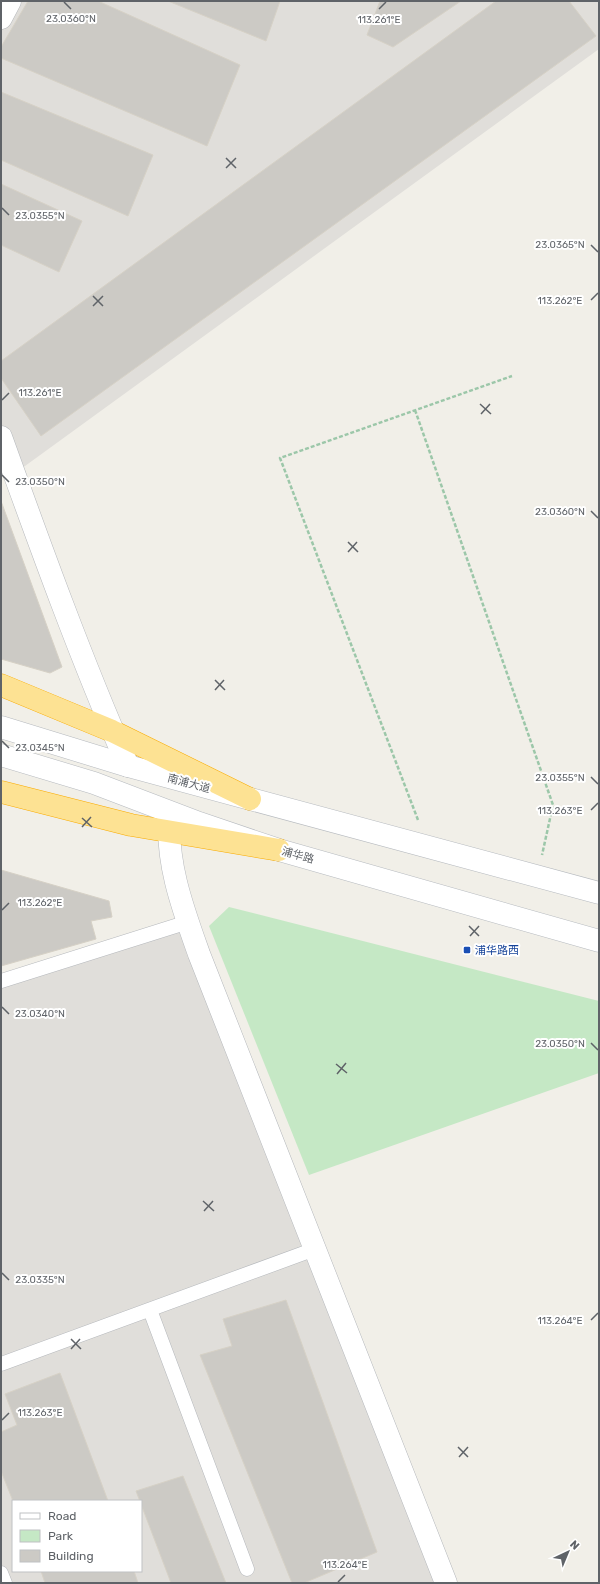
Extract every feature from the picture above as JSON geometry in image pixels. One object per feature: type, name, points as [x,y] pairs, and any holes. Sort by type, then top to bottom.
[{"type":"highway","points":[[1,685],[112,731],[250,799]]},
{"type":"highway","points":[[1,792],[130,825],[169,822],[279,850]]},
{"type":"street","points":[[1,18],[10,1]]},
{"type":"street","points":[[1,437],[40,547],[112,731],[128,766]]},
{"type":"street","points":[[1,727],[128,766]]},
{"type":"street","points":[[1,755],[94,783],[169,822],[171,856],[188,922],[446,1583]]},
{"type":"street","name":"南浦大道","points":[[128,766],[250,799]]},
{"type":"street","points":[[250,799],[599,893]]},
{"type":"street","name":"浦华路","points":[[279,850],[599,941]]},
{"type":"lane","points":[[1,981],[188,922]]},
{"type":"lane","points":[[1,1364],[315,1249]]},
{"type":"lane","points":[[150,1310],[247,1569]]},
{"type":"lane","points":[[1,1573],[5,1583]]},
{"type":"path","points":[[428,847],[280,458],[512,376]]},
{"type":"path","points":[[415,410],[553,805],[538,876]]},
{"type":"shaded area","points":[[1,1],[599,1],[599,49],[14,474],[1,437]]},
{"type":"shaded area","points":[[188,922],[446,1583],[1,1583],[1,981]]},
{"type":"green space","points":[[229,907],[599,1001],[599,1073],[309,1175],[209,926]]},
{"type":"building","points":[[28,1],[98,1],[240,65],[207,146],[1,58],[1,47]]},
{"type":"building","points":[[168,1],[280,1],[266,41]]},
{"type":"building","points":[[380,1],[461,1],[393,47],[367,35]]},
{"type":"building","points":[[496,1],[569,1],[596,36],[41,436],[1,378],[1,361]]},
{"type":"building","points":[[1,92],[153,155],[128,216],[1,160]]},
{"type":"building","points":[[1,184],[82,221],[59,272],[1,245]]},
{"type":"building","points":[[1,501],[62,667],[50,673],[1,659]]},
{"type":"building","points":[[1,870],[109,901],[112,917],[91,921],[96,939],[1,966]]},
{"type":"building","points":[[286,1300],[377,1552],[304,1583],[292,1583],[200,1355],[232,1346],[223,1319]]},
{"type":"building","points":[[60,1373],[108,1500],[13,1500],[1,1471],[1,1432],[17,1425],[5,1394]]},
{"type":"building","points":[[183,1476],[226,1583],[171,1583],[142,1507],[142,1500],[139,1500],[136,1491]]},
{"type":"building","points":[[41,1572],[134,1572],[138,1583],[45,1583]]},
{"type":"place","name":"浦华路西","points":[[467,950]]}]
